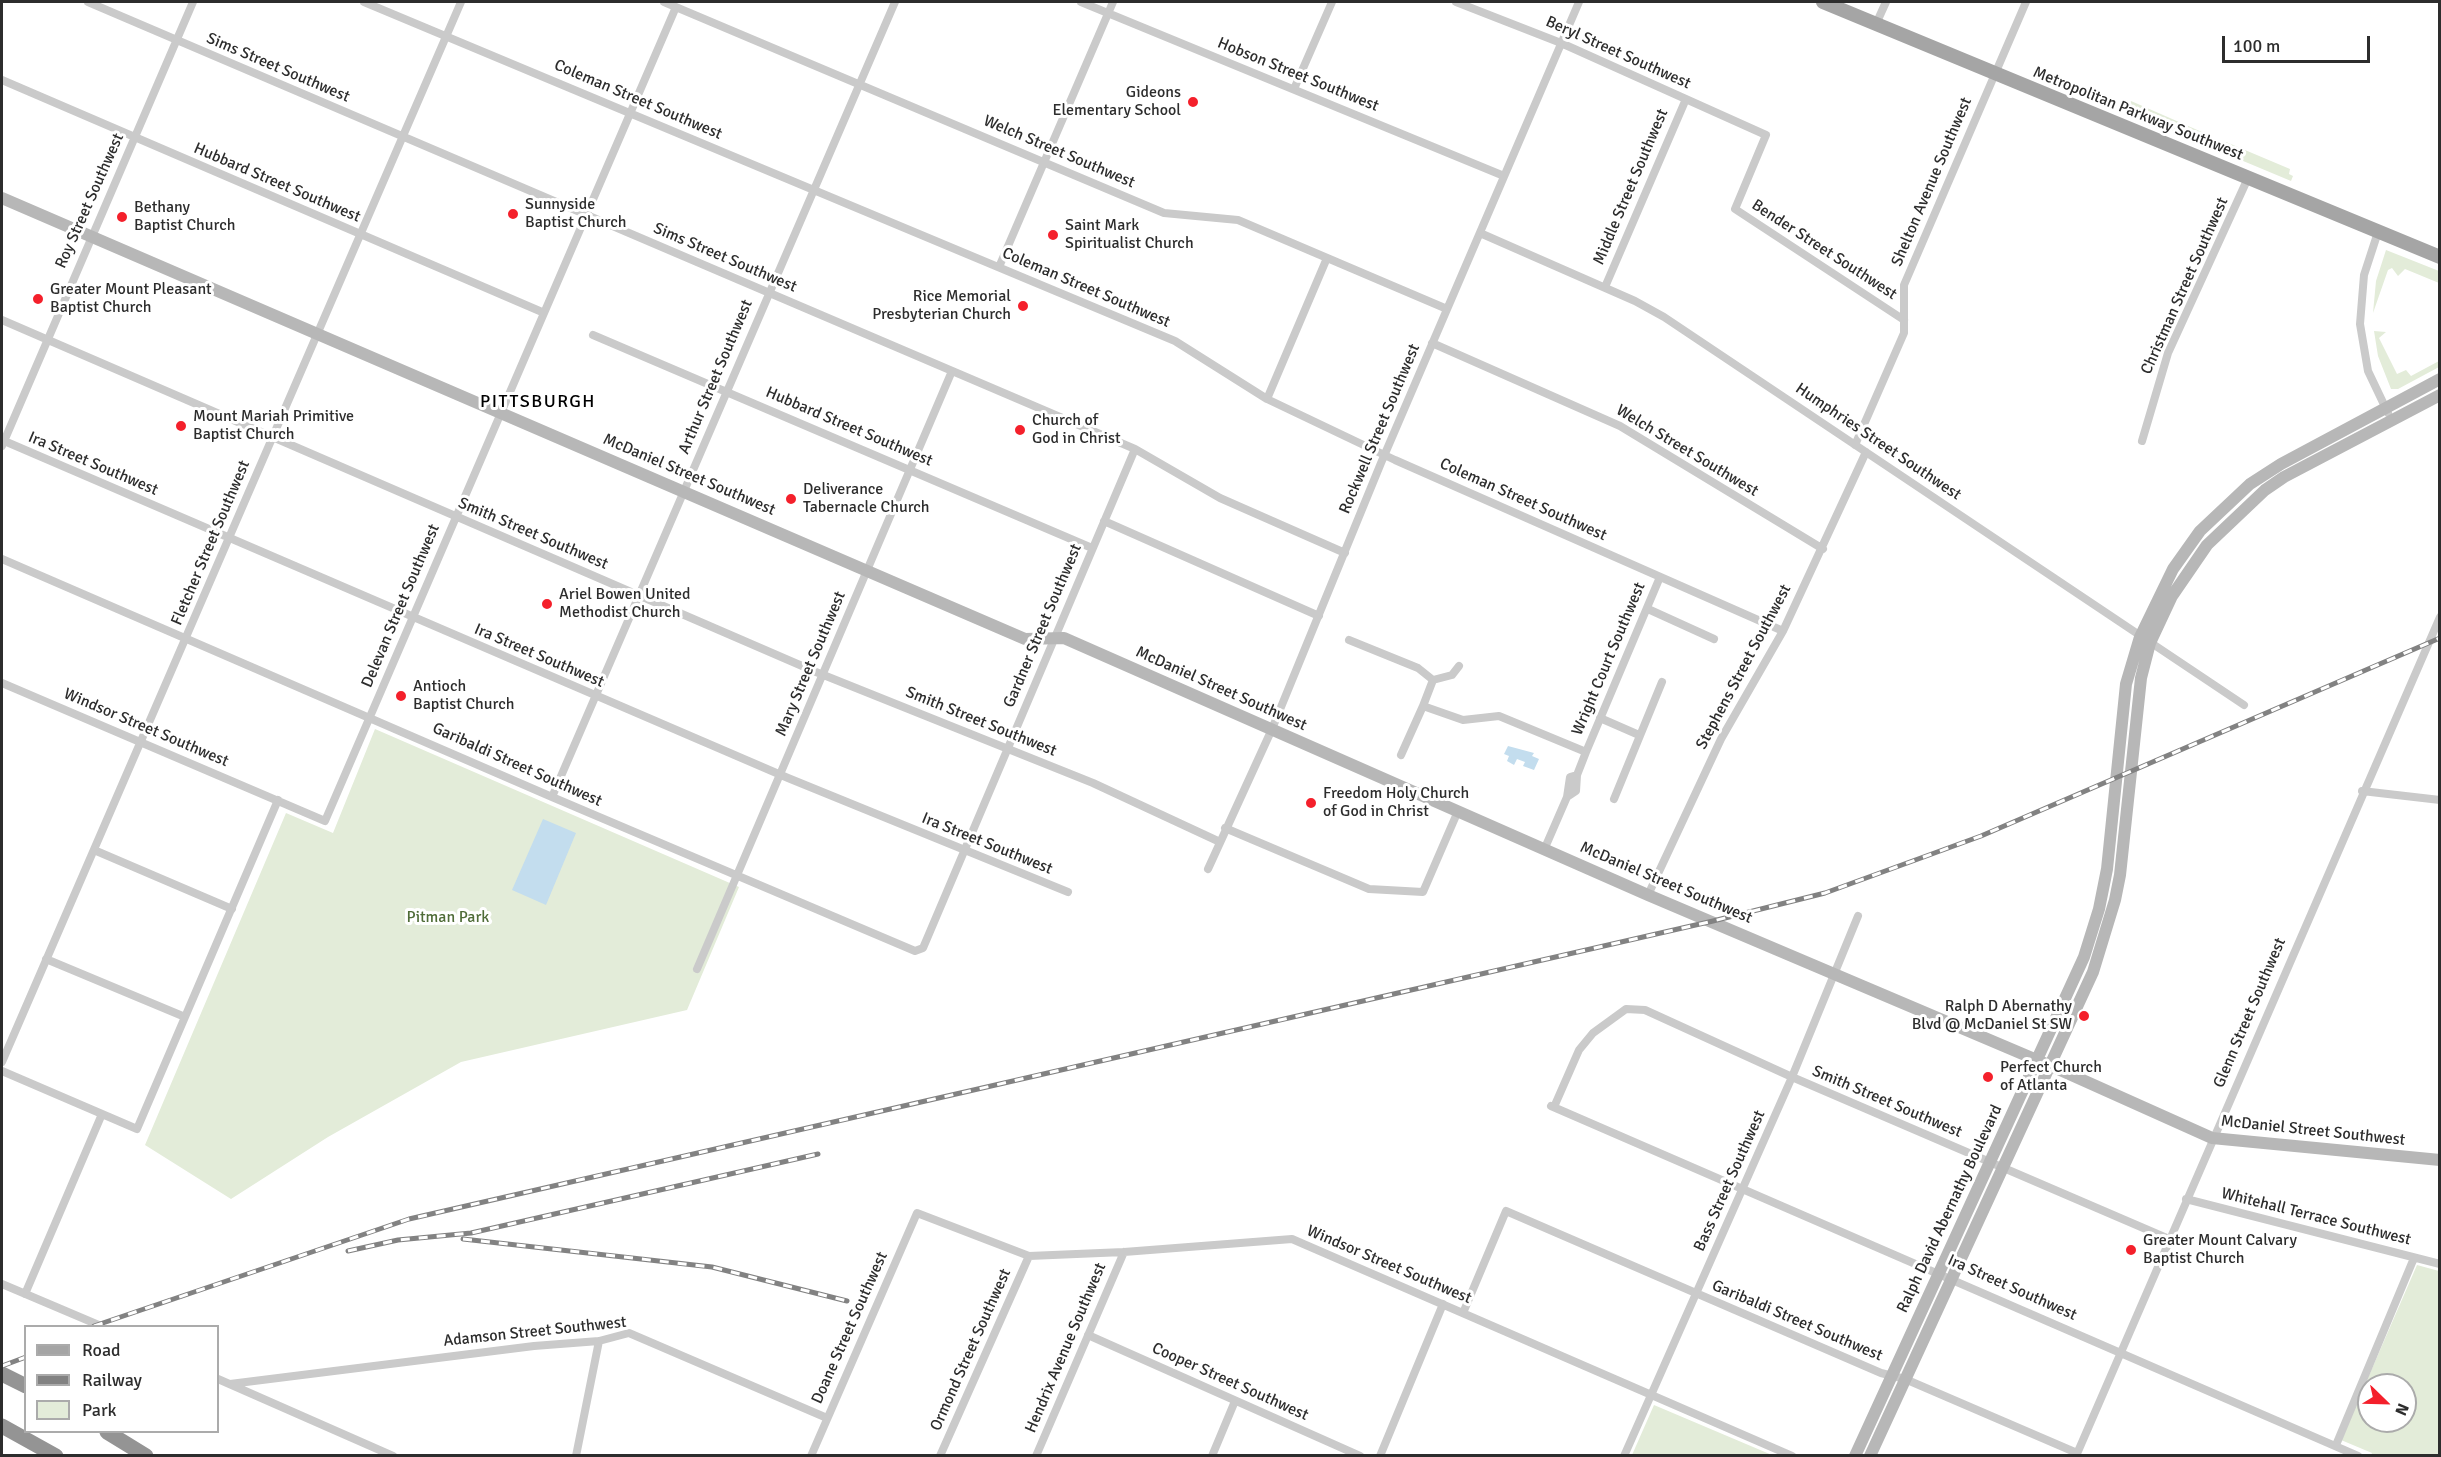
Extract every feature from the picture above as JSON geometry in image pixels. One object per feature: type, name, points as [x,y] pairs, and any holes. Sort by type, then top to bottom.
[{"type":"highway","points":[[2,1374],[24,1385]]},
{"type":"highway","points":[[2,1426],[56,1455]]},
{"type":"highway","points":[[110,1433],[146,1455]]},
{"type":"main road","name":"Metropolitan Parkway Southwest","points":[[1823,2],[2439,257]]},
{"type":"street","name":"Sims Street Southwest","points":[[88,2],[402,138],[1135,448],[1220,498],[1345,553]]},
{"type":"street","name":"Roy Street Southwest","points":[[2,443],[193,2]]},
{"type":"street","name":"Coleman Street Southwest","points":[[364,2],[1175,341],[1267,399],[1384,455],[1783,631]]},
{"type":"street","name":"Fletcher Street Southwest","points":[[2,1062],[461,2]]},
{"type":"street","name":"Welch Street Southwest","points":[[664,2],[1164,213],[1238,220],[1447,309]]},
{"type":"street","name":"Arthur Street Southwest","points":[[552,797],[896,2]]},
{"type":"street","name":"Hobson Street Southwest","points":[[1081,2],[1504,176]]},
{"type":"street","points":[[999,267],[1113,2]]},
{"type":"street","points":[[1294,89],[1332,2]]},
{"type":"street","name":"Beryl Street Southwest","points":[[1456,2],[1561,43],[1766,135]]},
{"type":"street","name":"Rockwell Street Southwest","points":[[1208,869],[1272,729],[1384,455],[1579,2]]},
{"type":"street","points":[[1876,24],[1886,2]]},
{"type":"street","name":"Shelton Avenue Southwest","points":[[1855,445],[1904,333],[1904,285],[2026,2]]},
{"type":"street","name":"Delevan Street Southwest","points":[[278,800],[325,821],[542,312],[676,6]]},
{"type":"street","name":"Hubbard Street Southwest","points":[[2,80],[134,139],[542,312]]},
{"type":"street","name":"Middle Street Southwest","points":[[1605,287],[1686,99]]},
{"type":"street","name":"Bender Street Southwest","points":[[1766,135],[1735,209],[1904,320]]},
{"type":"street","name":"Christman Street Southwest","points":[[2142,441],[2168,353],[2248,178]]},
{"type":"street","name":"McDaniel Street Southwest","points":[[2,198],[1025,639],[1064,638],[1544,850],[2043,1063],[2212,1138],[2439,1160]]},
{"type":"street","points":[[2378,232],[2364,275],[2360,314],[2361,343],[2368,371],[2392,421]]},
{"type":"street","name":"Humphries Street Southwest","points":[[1480,233],[1605,287],[1664,317],[2244,705]]},
{"type":"street","points":[[1267,399],[1327,258]]},
{"type":"street","name":"Smith Street Southwest","points":[[2,320],[823,675],[1094,783],[1220,842]]},
{"type":"street","name":"Hubbard Street Southwest","points":[[593,335],[1092,548]]},
{"type":"street","name":"Welch Street Southwest","points":[[1432,343],[1620,426],[1822,549]]},
{"type":"street","name":"Mary Street Southwest","points":[[696,969],[952,371]]},
{"type":"street","name":"Ralph David Abernathy Boulevard","points":[[1870,1455],[2002,1168],[2076,977],[2099,909],[2110,844],[2123,706],[2172,569],[2208,523],[2250,484],[2384,407],[2439,379]]},
{"type":"street","name":"Ralph David Abernathy Boulevard","points":[[2145,640],[2188,570],[2207,545],[2250,502],[2284,477],[2439,395]]},
{"type":"street","name":"Ira Street Southwest","points":[[2,443],[780,775],[964,852],[1068,892]]},
{"type":"street","name":"Gardner Street Southwest","points":[[923,948],[1135,448]]},
{"type":"street","name":"Stephens Street Southwest","points":[[1648,895],[1721,739],[1783,631],[1866,452]]},
{"type":"street","points":[[1104,521],[1319,616]]},
{"type":"street","name":"Garibaldi Street Southwest","points":[[2,559],[915,951],[923,948]]},
{"type":"street","name":"Wright Court Southwest","points":[[1544,850],[1567,797],[1570,777],[1577,775],[1660,577]]},
{"type":"street","points":[[1648,609],[1714,639]]},
{"type":"street","name":"Glenn Street Southwest","points":[[2076,1454],[2439,617]]},
{"type":"street","points":[[1349,640],[1418,668],[1433,680]]},
{"type":"street","points":[[1433,680],[1452,675],[1459,666]]},
{"type":"street","points":[[1401,755],[1433,680]]},
{"type":"street","name":"Windsor Street Southwest","points":[[2,682],[278,800]]},
{"type":"street","points":[[1614,799],[1662,682]]},
{"type":"street","name":"Wright Court Southwest","points":[[1423,706],[1463,720],[1499,716],[1586,752]]},
{"type":"street","points":[[1600,718],[1639,735]]},
{"type":"street","points":[[2362,791],[2439,800]]},
{"type":"street","points":[[2,1071],[137,1129],[278,800]]},
{"type":"street","points":[[1225,828],[1369,889],[1423,892],[1458,811]]},
{"type":"street","points":[[94,850],[232,909]]},
{"type":"street","name":"Bass Street Southwest","points":[[1623,1455],[1792,1077],[1858,916]]},
{"type":"street","points":[[46,959],[185,1017]]},
{"type":"street","name":"Smith Street Southwest","points":[[1553,1107],[1579,1050],[1593,1033],[1626,1009],[1646,1011],[1792,1077],[2169,1239]]},
{"type":"street","name":"Ralph David Abernathy Boulevard","points":[[1855,1455],[1988,1162],[2043,1063]]},
{"type":"street","name":"Ira Street Southwest","points":[[1553,1107],[2358,1455]]},
{"type":"street","points":[[25,1294],[102,1114]]},
{"type":"street","name":"Whitehall Terrace Southwest","points":[[2186,1199],[2439,1264]]},
{"type":"street","name":"Garibaldi Street Southwest","points":[[1463,1313],[1506,1211],[1696,1294],[1892,1376],[1905,1378],[2076,1454]]},
{"type":"street","name":"Windsor Street Southwest","points":[[917,1213],[1029,1256],[1124,1252],[1292,1239],[1792,1455]]},
{"type":"street","name":"Doane Street Southwest","points":[[811,1455],[917,1213]]},
{"type":"street","name":"Hendrix Avenue Southwest","points":[[1036,1455],[1124,1252]]},
{"type":"street","name":"Ormond Street Southwest","points":[[940,1455],[1029,1256]]},
{"type":"street","points":[[2336,1445],[2414,1258]]},
{"type":"street","points":[[2,1284],[99,1325]]},
{"type":"street","points":[[1380,1455],[1443,1304]]},
{"type":"street","name":"Adamson Street Southwest","points":[[230,1384],[534,1346],[599,1341],[629,1333],[827,1418]]},
{"type":"street","name":"Cooper Street Southwest","points":[[1088,1335],[1359,1455]]},
{"type":"street","points":[[576,1455],[599,1341]]},
{"type":"street","points":[[219,1379],[393,1455]]},
{"type":"street","points":[[1212,1455],[1235,1401]]},
{"type":"green space","points":[[2131,101],[2211,136],[2211,141],[2222,146],[2226,142],[2290,169],[2289,174],[2293,176],[2291,181],[2126,112]]},
{"type":"green space","points":[[2386,250],[2439,271],[2439,283],[2405,269],[2398,276],[2392,268],[2388,270],[2373,313],[2376,281]]},
{"type":"green space","points":[[2374,331],[2386,332],[2379,338],[2397,374],[2406,370],[2411,376],[2439,361],[2439,367],[2398,389],[2391,389],[2378,356]]},
{"type":"green space","name":"Pitman Park","points":[[375,729],[739,887],[687,1010],[461,1062],[328,1137],[231,1199],[145,1145],[286,813],[333,833]]},
{"type":"green space","points":[[2417,1265],[2439,1271],[2439,1455],[2371,1455],[2372,1453],[2341,1440],[2357,1403],[2357,1433],[2417,1433],[2417,1373],[2370,1373]]},
{"type":"green space","points":[[1654,1405],[1772,1455],[1632,1455]]},
{"type":"water","points":[[1508,746],[1534,753],[1532,756],[1539,759],[1534,770],[1523,766],[1525,762],[1517,759],[1514,765],[1507,761],[1509,756],[1504,754]]},
{"type":"water","points":[[543,819],[576,833],[546,905],[512,890]]},
{"type":"railway","points":[[97,1325],[409,1219],[1713,921],[1825,893],[1981,836],[2440,638]]},
{"type":"railway","points":[[348,1251],[398,1240],[471,1233],[818,1154]]},
{"type":"railway","points":[[463,1239],[712,1267],[847,1301]]},
{"type":"railway","points":[[2,1366],[24,1358]]},
{"type":"place","name":"Gideons Elementary School","points":[[1193,102]]},
{"type":"place","name":"Sunnyside Baptist Church","points":[[513,214]]},
{"type":"place","name":"Bethany Baptist Church","points":[[122,217]]},
{"type":"place","name":"Saint Mark Spiritualist Church","points":[[1053,235]]},
{"type":"place","name":"Greater Mount Pleasant Baptist Church","points":[[38,299]]},
{"type":"place","name":"Rice Memorial Presbyterian Church","points":[[1023,306]]},
{"type":"place","name":"Mount Mariah Primitive Baptist Church","points":[[181,426]]},
{"type":"place","name":"Church of God in Christ","points":[[1020,430]]},
{"type":"place","name":"Deliverance Tabernacle Church","points":[[791,499]]},
{"type":"place","name":"Ariel Bowen United Methodist Church","points":[[547,604]]},
{"type":"place","name":"Antioch Baptist Church","points":[[401,696]]},
{"type":"place","name":"Freedom Holy Church of God in Christ","points":[[1311,803]]},
{"type":"place","name":"Ralph D Abernathy Blvd @ McDaniel St SW","points":[[2084,1016]]},
{"type":"place","name":"Perfect Church of Atlanta","points":[[1988,1077]]},
{"type":"place","name":"Greater Mount Calvary Baptist Church","points":[[2131,1250]]},
{"type":"district","name":"PITTSBURGH","points":[[538,402]]}]
